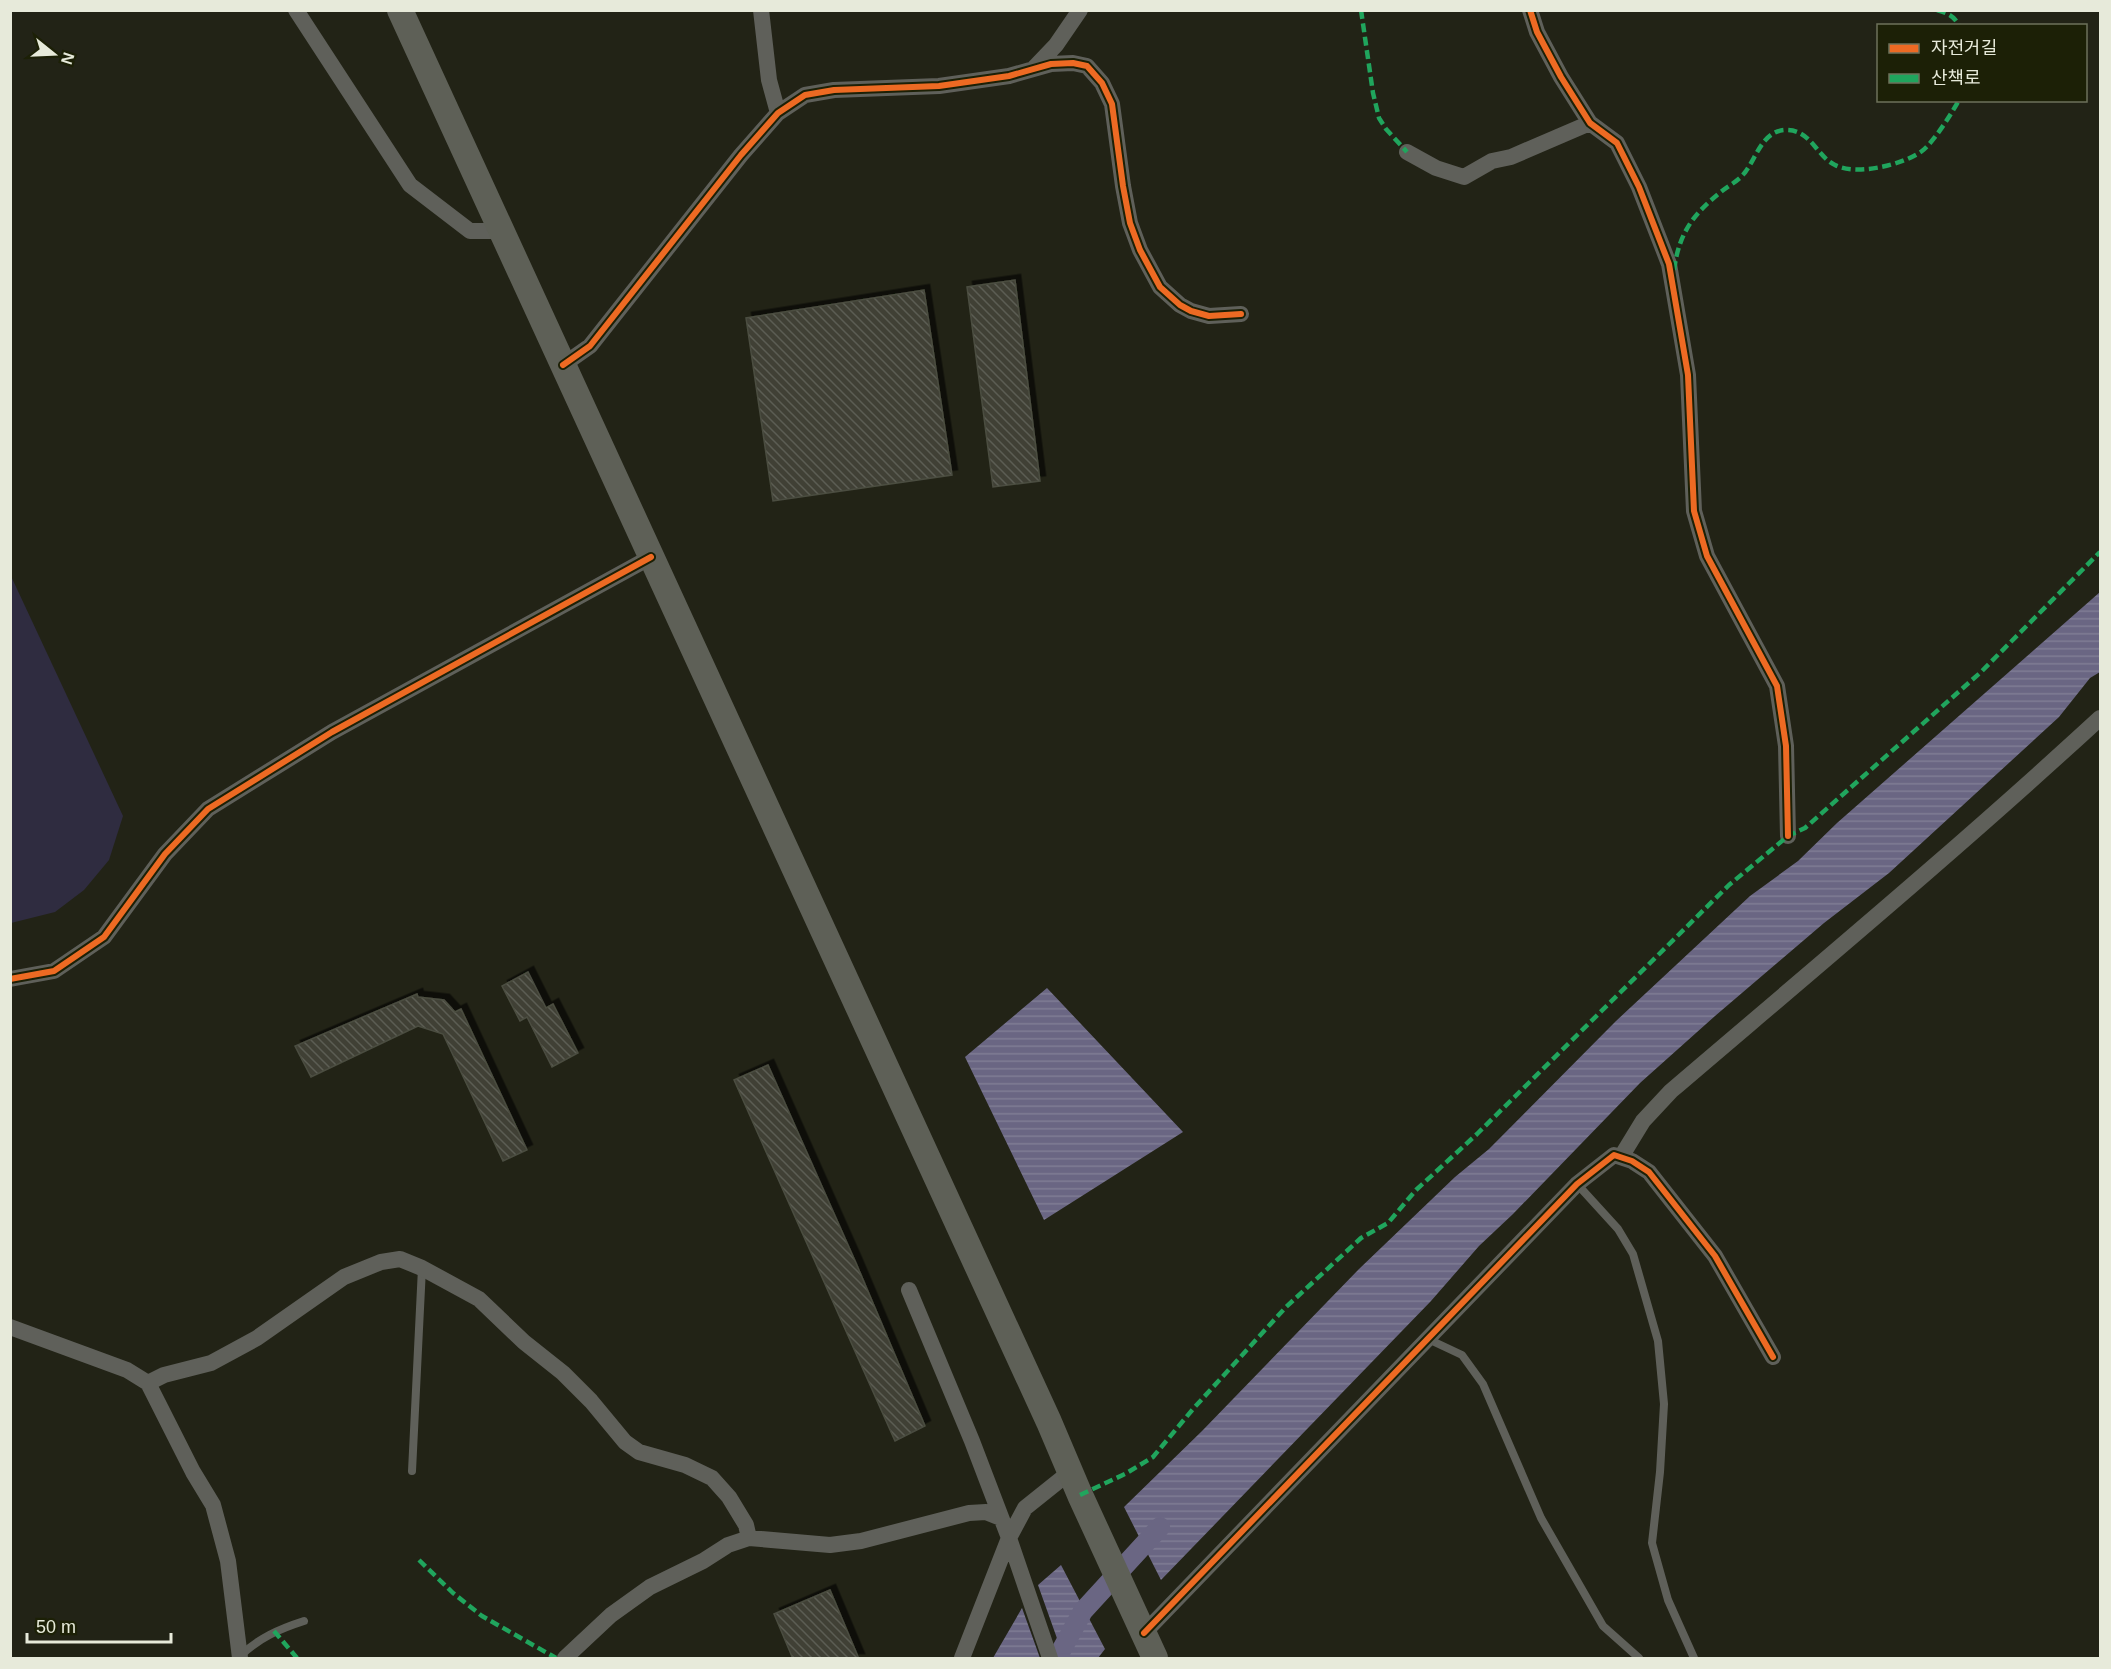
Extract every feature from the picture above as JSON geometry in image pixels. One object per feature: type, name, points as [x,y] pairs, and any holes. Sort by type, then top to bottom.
[{"type":"main road","points":[[400,10],[1155,1659]]},
{"type":"street","points":[[296,10],[410,185],[470,231],[501,231]]},
{"type":"street","points":[[762,10],[769,80],[778,113]]},
{"type":"street","points":[[1034,69],[1056,45],[1080,10]]},
{"type":"street","points":[[1530,10],[1537,32],[1561,77],[1590,123],[1617,143],[1640,188],[1669,264],[1688,375],[1694,511],[1707,556],[1777,686],[1786,746],[1788,836]]},
{"type":"street","points":[[563,365],[590,346],[741,155],[778,113],[805,95],[834,90],[939,86],[1009,76],[1062,64],[1087,66],[1102,83],[1112,104],[1130,223],[1140,250],[1160,287],[1179,305],[1191,311],[1209,316],[1241,314]]},
{"type":"street","points":[[1407,152],[1436,168],[1464,177],[1492,161],[1511,157],[1590,123]]},
{"type":"street","points":[[10,979],[54,971],[104,936],[165,854],[208,809],[332,732],[651,557]]},
{"type":"street","points":[[1621,1157],[1643,1121],[1671,1091],[1880,913],[2100,718]]},
{"type":"street","points":[[1144,1633],[1577,1184],[1614,1155],[1632,1161],[1649,1172],[1708,1247],[1773,1357]]},
{"type":"street","points":[[148,1383],[164,1375],[211,1363],[257,1338],[344,1277],[381,1262],[400,1259],[480,1299],[524,1342],[563,1372],[625,1442],[639,1452],[685,1465],[712,1478],[735,1506],[746,1525],[749,1538]]},
{"type":"street","points":[[909,1290],[1009,1538],[1050,1659]]},
{"type":"street","points":[[10,1327],[22,1329],[127,1370],[148,1383],[193,1472],[213,1505],[228,1561],[240,1657]]},
{"type":"street","points":[[962,1659],[1009,1538],[1025,1508],[1075,1484]]},
{"type":"street","points":[[565,1659],[611,1615],[650,1587],[703,1561],[728,1545],[749,1538],[830,1545],[861,1541],[969,1513],[986,1512],[1001,1518]]},
{"type":"lane","points":[[1577,1184],[1618,1230],[1633,1254],[1658,1341],[1664,1404],[1660,1472],[1652,1543],[1668,1600],[1694,1659]]},
{"type":"lane","points":[[412,1471],[422,1268]]},
{"type":"lane","points":[[1428,1339],[1462,1355],[1483,1384],[1541,1518],[1603,1626],[1638,1659]]},
{"type":"lane","points":[[240,1657],[252,1645],[274,1631],[304,1621]]},
{"type":"shaded area","points":[[10,574],[123,816],[109,860],[84,890],[55,912],[11,923]]},
{"type":"shaded area","points":[[2100,592],[2100,672],[2090,678],[2059,717],[1889,873],[1824,923],[1640,1083],[1479,1246],[1431,1301],[1161,1580],[1124,1507],[1202,1431],[1359,1269],[1455,1177],[1489,1149],[1616,1021],[1750,896],[1798,861],[1837,823]]},
{"type":"shaded area","points":[[1047,988],[1183,1132],[1044,1220],[965,1057]]},
{"type":"shaded area","points":[[1061,1565],[1105,1649],[1098,1658],[1064,1658],[1038,1585]]},
{"type":"shaded area","points":[[1022,1608],[1040,1658],[993,1658]]},
{"type":"building","points":[[1015,280],[1040,481],[993,487],[967,287]]},
{"type":"building","points":[[924,290],[952,475],[773,501],[746,318]]},
{"type":"building","points":[[528,972],[546,1008],[553,1004],[578,1053],[552,1067],[527,1017],[520,1021],[502,986]]},
{"type":"building","points":[[417,994],[418,997],[444,1000],[455,1012],[461,1009],[527,1150],[503,1161],[443,1034],[418,1026],[311,1077],[295,1046]]},
{"type":"building","points":[[768,1065],[925,1426],[895,1441],[734,1080]]},
{"type":"building","points":[[830,1590],[859,1659],[793,1659],[774,1614]]},
{"type":"waterway","points":[[1057,1658],[1083,1611],[1160,1527]]},
{"type":"marked path","points":[[1361,10],[1373,93],[1379,118],[1407,152]]},
{"type":"marked path","points":[[1937,10],[1950,15],[1958,24]]},
{"type":"marked path","points":[[1674,270],[1680,245],[1695,216],[1712,199],[1744,174],[1761,145],[1777,131],[1794,131],[1801,134],[1835,165],[1844,168],[1867,169],[1903,161],[1922,151],[1937,135],[1958,102]]},
{"type":"marked path","points":[[1080,1495],[1125,1474],[1153,1457],[1193,1409],[1286,1307],[1361,1238],[1388,1223],[1416,1190],[1477,1134],[1729,885],[1788,836],[1805,828],[1981,672],[2100,552]]},
{"type":"marked path","points":[[419,1560],[453,1593],[482,1616],[556,1658]]},
{"type":"marked path","points":[[274,1631],[297,1658]]},
{"type":"cycle path","points":[[1530,10],[1537,32],[1561,77],[1590,123],[1617,143],[1639,187],[1669,264],[1688,375],[1694,511],[1707,556],[1777,686],[1786,746],[1788,836]]},
{"type":"cycle path","points":[[563,365],[590,346],[741,155],[778,113],[805,95],[834,90],[939,86],[1009,76],[1051,64],[1073,63],[1087,66],[1102,83],[1112,104],[1130,223],[1140,250],[1160,287],[1180,305],[1191,311],[1209,316],[1241,314]]},
{"type":"cycle path","points":[[10,979],[54,971],[104,937],[165,854],[208,809],[332,732],[651,557]]},
{"type":"cycle path","points":[[1144,1633],[1577,1184],[1614,1155],[1632,1161],[1649,1172],[1715,1256],[1773,1357]]}]
